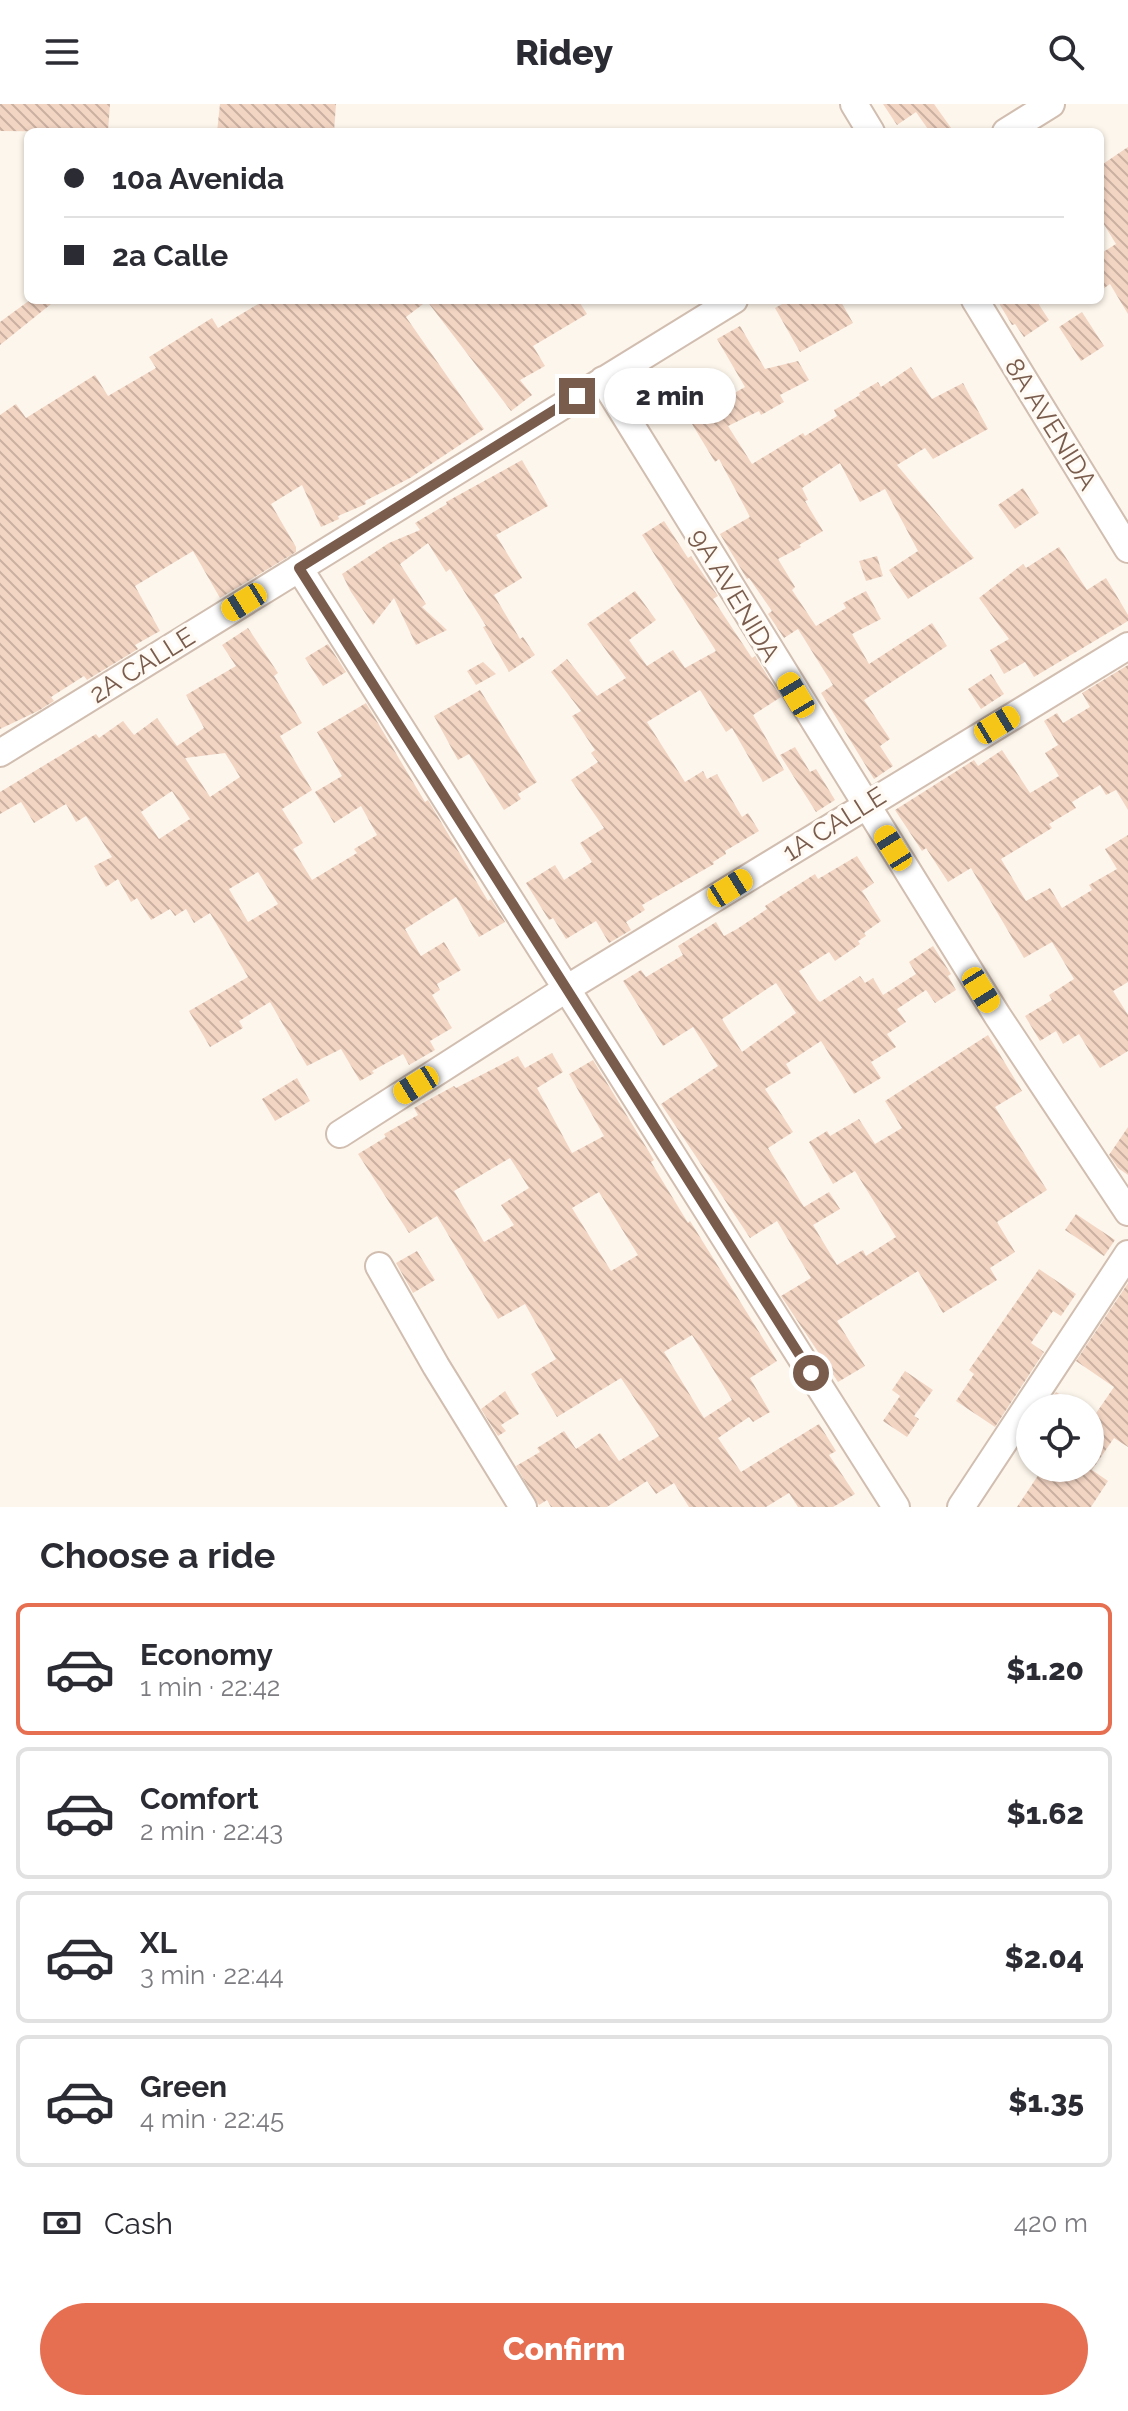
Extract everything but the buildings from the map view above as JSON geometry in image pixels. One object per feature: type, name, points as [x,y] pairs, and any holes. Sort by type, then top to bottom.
[{"type":"street","points":[[854,104],[869,128]]},
{"type":"street","points":[[1012,128],[1051,104]]},
{"type":"street","name":"2A CALLE","points":[[0,753],[727,304]]},
{"type":"street","name":"8A AVENIDA","points":[[977,304],[1128,549]]},
{"type":"street","name":"9A AVENIDA","points":[[603,380],[1005,1028],[1128,1212]]},
{"type":"street","points":[[299,568],[896,1507]]},
{"type":"street","name":"1A CALLE","points":[[340,1134],[566,989],[1128,646]]},
{"type":"street","points":[[961,1507],[1128,1254]]},
{"type":"street","points":[[379,1266],[523,1507]]},
{"type":"route","points":[[577,396],[299,568],[811,1373]]}]
